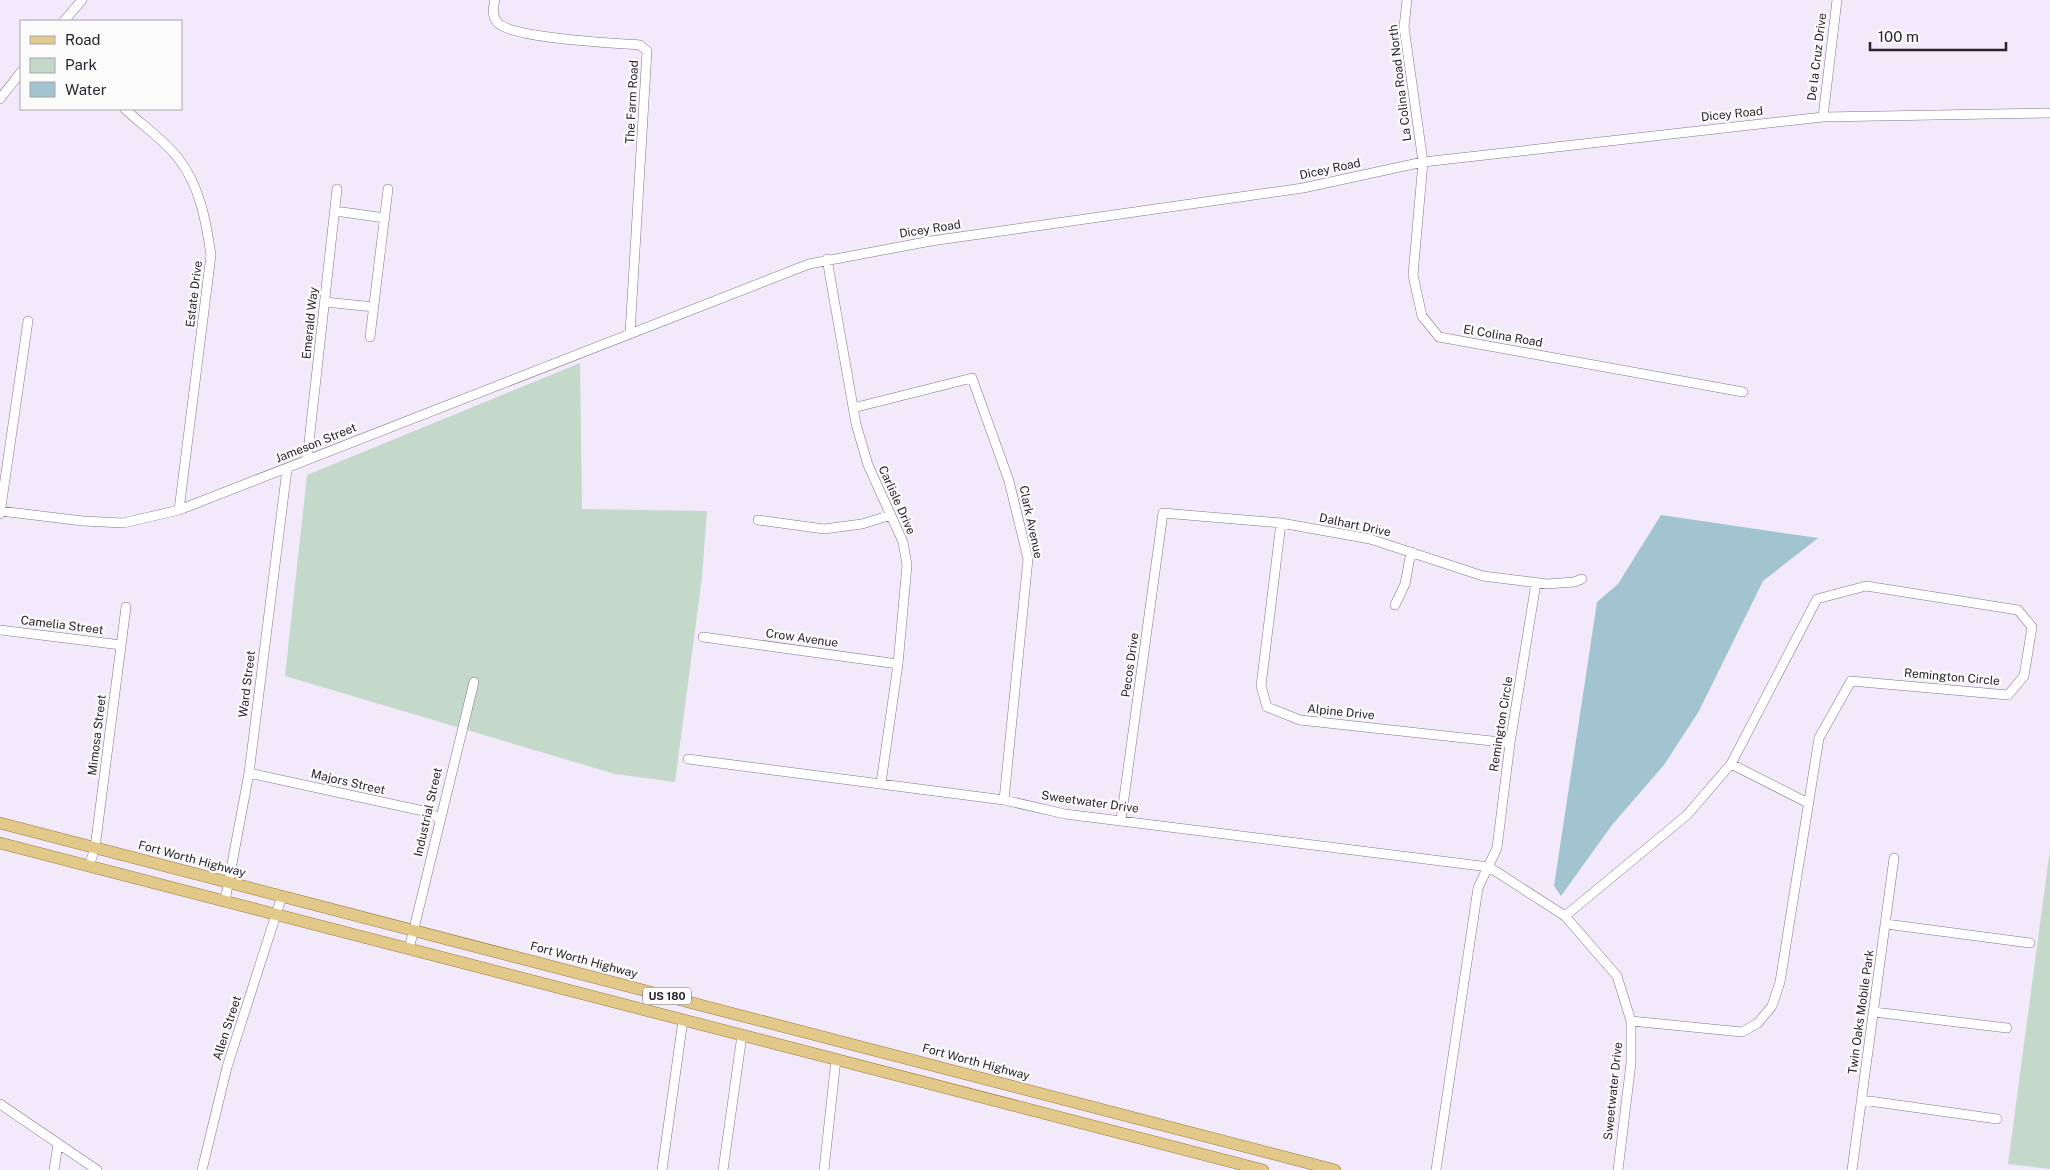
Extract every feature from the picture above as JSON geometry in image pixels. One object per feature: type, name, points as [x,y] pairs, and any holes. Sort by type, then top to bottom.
[{"type":"main road","name":"Fort Worth Highway","points":[[0,823],[1335,1170]]},
{"type":"main road","name":"US 180","points":[[0,843],[1263,1170]]},
{"type":"main road","points":[[622,1004],[627,986]]},
{"type":"main road","points":[[787,1047],[792,1028]]},
{"type":"main road","points":[[1067,1119],[1071,1101]]},
{"type":"main road","points":[[1246,1166],[1250,1147]]},
{"type":"street","points":[[65,20],[82,0]]},
{"type":"street","name":"The Farm Road","points":[[495,0],[493,13],[497,22],[505,28],[544,36],[640,46],[647,51],[630,333]]},
{"type":"street","name":"La Colina Road North","points":[[1407,0],[1404,27],[1423,162]]},
{"type":"street","name":"De la Cruz Drive","points":[[1822,116],[1837,0]]},
{"type":"street","points":[[0,99],[20,73]]},
{"type":"street","name":"Estate Drive","points":[[126,110],[178,158],[196,189],[206,218],[211,255],[179,510]]},
{"type":"street","name":"Dicey Road","points":[[630,333],[809,264],[931,241],[1303,188],[1423,162],[1822,116],[2050,113]]},
{"type":"street","name":"El Colina Road","points":[[1423,162],[1413,275],[1422,316],[1439,337],[1743,392]]},
{"type":"street","points":[[370,337],[388,189]]},
{"type":"street","name":"Emerald Way","points":[[307,460],[338,190]]},
{"type":"street","points":[[335,211],[385,218]]},
{"type":"street","name":"Carlisle Drive","points":[[828,260],[853,408],[868,465],[903,542],[907,565],[898,664],[881,783]]},
{"type":"street","points":[[325,302],[374,308]]},
{"type":"street","points":[[0,512],[28,321]]},
{"type":"street","name":"Jameson Street","points":[[0,512],[83,521],[123,523],[179,510],[630,333]]},
{"type":"street","name":"Clark Avenue","points":[[853,408],[972,378],[1009,481],[1028,559],[1004,800]]},
{"type":"street","name":"Ward Street","points":[[225,901],[249,772],[287,469]]},
{"type":"street","name":"Dalhart Drive","points":[[1163,513],[1281,524],[1370,539],[1483,576],[1536,583],[1574,582],[1582,579]]},
{"type":"street","name":"Pecos Drive","points":[[1121,820],[1163,513]]},
{"type":"street","points":[[758,520],[824,529],[868,523],[891,516]]},
{"type":"street","name":"Alpine Drive","points":[[1281,524],[1261,686],[1267,707],[1300,720],[1510,743]]},
{"type":"street","points":[[1395,605],[1405,584],[1411,552]]},
{"type":"street","name":"Remington Circle","points":[[1489,867],[1497,848],[1510,743],[1536,583]]},
{"type":"street","name":"Remington Circle","points":[[1565,916],[1687,815],[1731,764],[1817,599],[1866,586],[2018,610],[2032,627],[2024,676],[2008,695],[1851,681],[1819,738],[1780,982],[1772,1006],[1758,1023],[1742,1032],[1632,1021]]},
{"type":"street","name":"Mimosa Street","points":[[89,866],[95,848],[126,607]]},
{"type":"street","name":"Camelia Street","points":[[0,630],[121,645]]},
{"type":"street","name":"Crow Avenue","points":[[703,638],[898,664]]},
{"type":"street","name":"Industrial Street","points":[[409,949],[412,930],[474,682]]},
{"type":"street","name":"Sweetwater Drive","points":[[688,759],[1004,800],[1065,814],[1489,867],[1565,916],[1617,976],[1632,1021],[1631,1063],[1618,1170]]},
{"type":"street","points":[[1731,764],[1808,803]]},
{"type":"street","name":"Majors Street","points":[[249,772],[428,812],[440,819]]},
{"type":"street","name":"Twin Oaks Mobile Park","points":[[1852,1170],[1894,858]]},
{"type":"street","points":[[1436,1170],[1478,888],[1489,867]]},
{"type":"street","name":"Allen Street","points":[[202,1170],[227,1068],[282,896]]},
{"type":"street","points":[[1886,924],[2030,943]]},
{"type":"street","points":[[1874,1012],[2007,1028]]},
{"type":"street","points":[[662,1170],[683,1020]]},
{"type":"street","points":[[723,1170],[742,1035]]},
{"type":"street","points":[[824,1170],[836,1059]]},
{"type":"street","points":[[1862,1100],[1997,1119]]},
{"type":"street","points":[[0,1104],[97,1170]]},
{"type":"street","points":[[54,1170],[58,1144]]},
{"type":"green space","points":[[580,363],[582,509],[707,511],[702,577],[675,782],[615,774],[285,676],[307,475]]},
{"type":"green space","points":[[2050,849],[2050,1169],[2008,1164]]},
{"type":"water","points":[[1661,515],[1818,538],[1763,581],[1699,711],[1664,765],[1612,825],[1561,896],[1554,886],[1597,602],[1618,584]]}]
